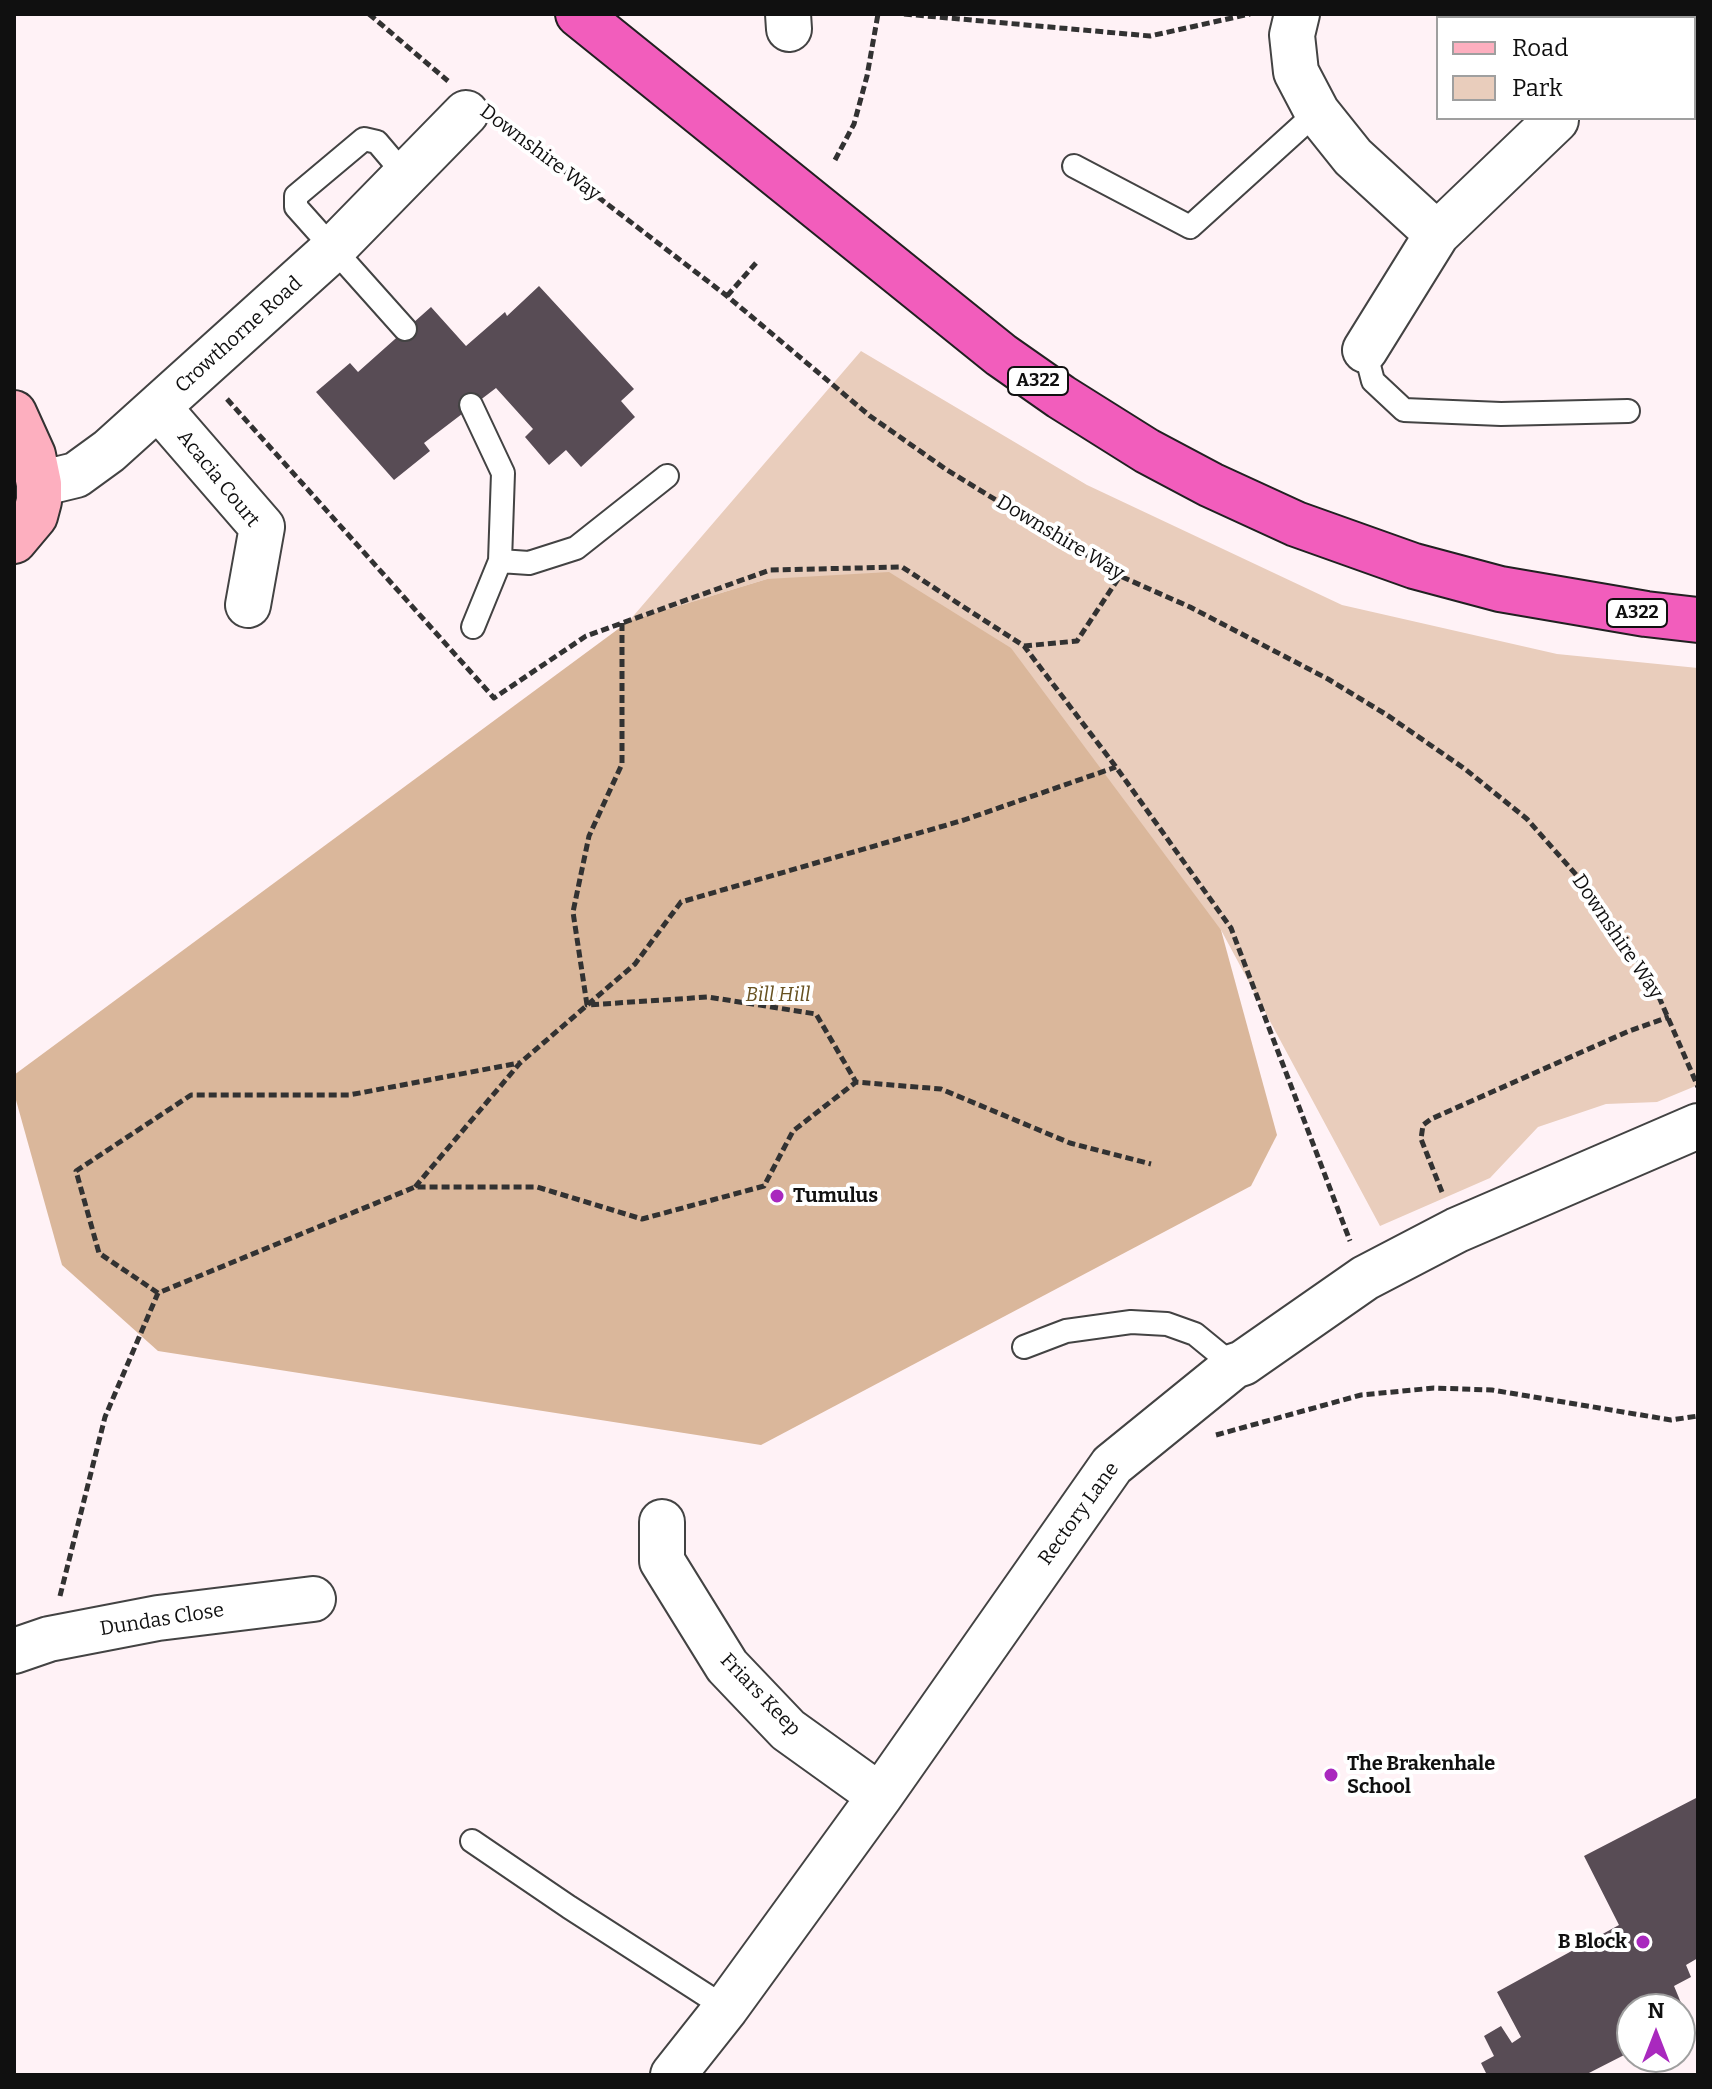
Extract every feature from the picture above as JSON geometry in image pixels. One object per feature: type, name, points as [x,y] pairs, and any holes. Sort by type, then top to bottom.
[{"type":"highway","name":"A322","points":[[578,14],[1001,355],[1147,451],[1296,524],[1414,566],[1500,589],[1698,620]]},
{"type":"street","points":[[1297,14],[1292,35],[1296,72],[1317,112],[1353,157],[1437,234]]},
{"type":"street","name":"Crowthorne Road","points":[[39,484],[76,475],[109,451],[332,250],[473,106]]},
{"type":"street","points":[[1365,350],[1437,234],[1556,120]]},
{"type":"street","name":"Acacia Court","points":[[158,407],[262,527],[248,605]]},
{"type":"street","points":[[14,413],[33,455],[39,484],[35,516],[14,541]]},
{"type":"street","name":"Rectory Lane","points":[[678,2074],[880,1796],[1112,1465],[1234,1366],[1365,1278],[1457,1230],[1698,1126]]},
{"type":"street","name":"Friars Keep","points":[[662,1522],[662,1561],[727,1666],[788,1730],[880,1796]]},
{"type":"street","name":"Dundas Close","points":[[31,1645],[158,1618],[313,1599]]},
{"type":"lane","points":[[1074,166],[1190,227],[1317,112]]},
{"type":"lane","points":[[405,175],[377,142],[364,139],[296,196],[296,207],[405,329]]},
{"type":"lane","points":[[1365,350],[1373,381],[1404,410],[1501,414],[1628,411]]},
{"type":"lane","points":[[471,405],[503,473],[500,561],[473,627]]},
{"type":"lane","points":[[500,561],[529,563],[576,548],[667,476]]},
{"type":"lane","points":[[1024,1347],[1066,1331],[1131,1322],[1167,1324],[1195,1334],[1234,1366]]},
{"type":"lane","points":[[472,1841],[726,2008]]},
{"type":"path","name":"Downshire Way","points":[[369,14],[473,106],[727,296],[870,416],[947,470],[1120,576],[1190,607],[1328,679],[1465,769],[1527,819],[1587,887],[1652,981],[1698,1088]]},
{"type":"path","points":[[835,160],[854,124],[867,76],[878,14]]},
{"type":"path","points":[[904,14],[1150,36],[1250,14]]},
{"type":"path","points":[[727,296],[756,263]]},
{"type":"path","points":[[201,370],[494,698],[586,636],[770,570],[902,567],[1024,646],[1116,767],[1231,928],[1354,1253]]},
{"type":"path","points":[[1024,646],[1077,641],[1120,576]]},
{"type":"path","points":[[587,1005],[573,912],[589,836],[622,764],[622,623]]},
{"type":"path","points":[[415,1187],[520,1063],[635,964],[681,902],[964,820],[1116,767]]},
{"type":"path","points":[[587,1005],[708,997],[816,1014],[856,1082]]},
{"type":"path","points":[[1457,1230],[1421,1139],[1423,1125],[1629,1031],[1669,1017]]},
{"type":"path","points":[[158,1293],[99,1253],[76,1171],[191,1095],[349,1095],[520,1063]]},
{"type":"path","points":[[31,1645],[105,1417],[158,1293],[415,1187],[537,1187],[642,1219],[764,1186],[793,1131],[856,1082],[941,1089],[1070,1143],[1151,1164]]},
{"type":"path","points":[[1207,1438],[1361,1395],[1434,1388],[1492,1390],[1671,1420],[1698,1416]]},
{"type":"green space","points":[[861,351],[1087,485],[1342,605],[1557,654],[1698,668],[1698,1085],[1657,1102],[1606,1104],[1538,1127],[1490,1178],[1380,1226],[1221,930],[767,579],[629,621]]},
{"type":"green space","name":"Bill Hill","points":[[889,572],[1011,648],[1221,930],[1277,1135],[1251,1186],[761,1445],[158,1351],[62,1265],[14,1093],[14,1075],[629,621],[767,579]]},
{"type":"building","points":[[539,286],[634,389],[621,401],[635,417],[581,467],[566,450],[549,465],[525,437],[533,429],[496,388],[424,443],[430,451],[394,480],[316,392],[350,363],[358,372],[431,307],[466,346],[505,312],[507,316]]},
{"type":"building","name":"B Block","points":[[1698,1797],[1698,1958],[1686,1965],[1691,1977],[1674,1986],[1677,1993],[1616,1993],[1616,2059],[1585,2075],[1487,2075],[1481,2063],[1494,2056],[1484,2036],[1501,2026],[1512,2043],[1521,2037],[1497,1992],[1619,1925],[1584,1856]]},
{"type":"place","name":"Tumulus","points":[[777,1196]]},
{"type":"place","name":"The Brakenhale School","points":[[1331,1775]]},
{"type":"place","name":"B Block","points":[[1643,1942]]}]
